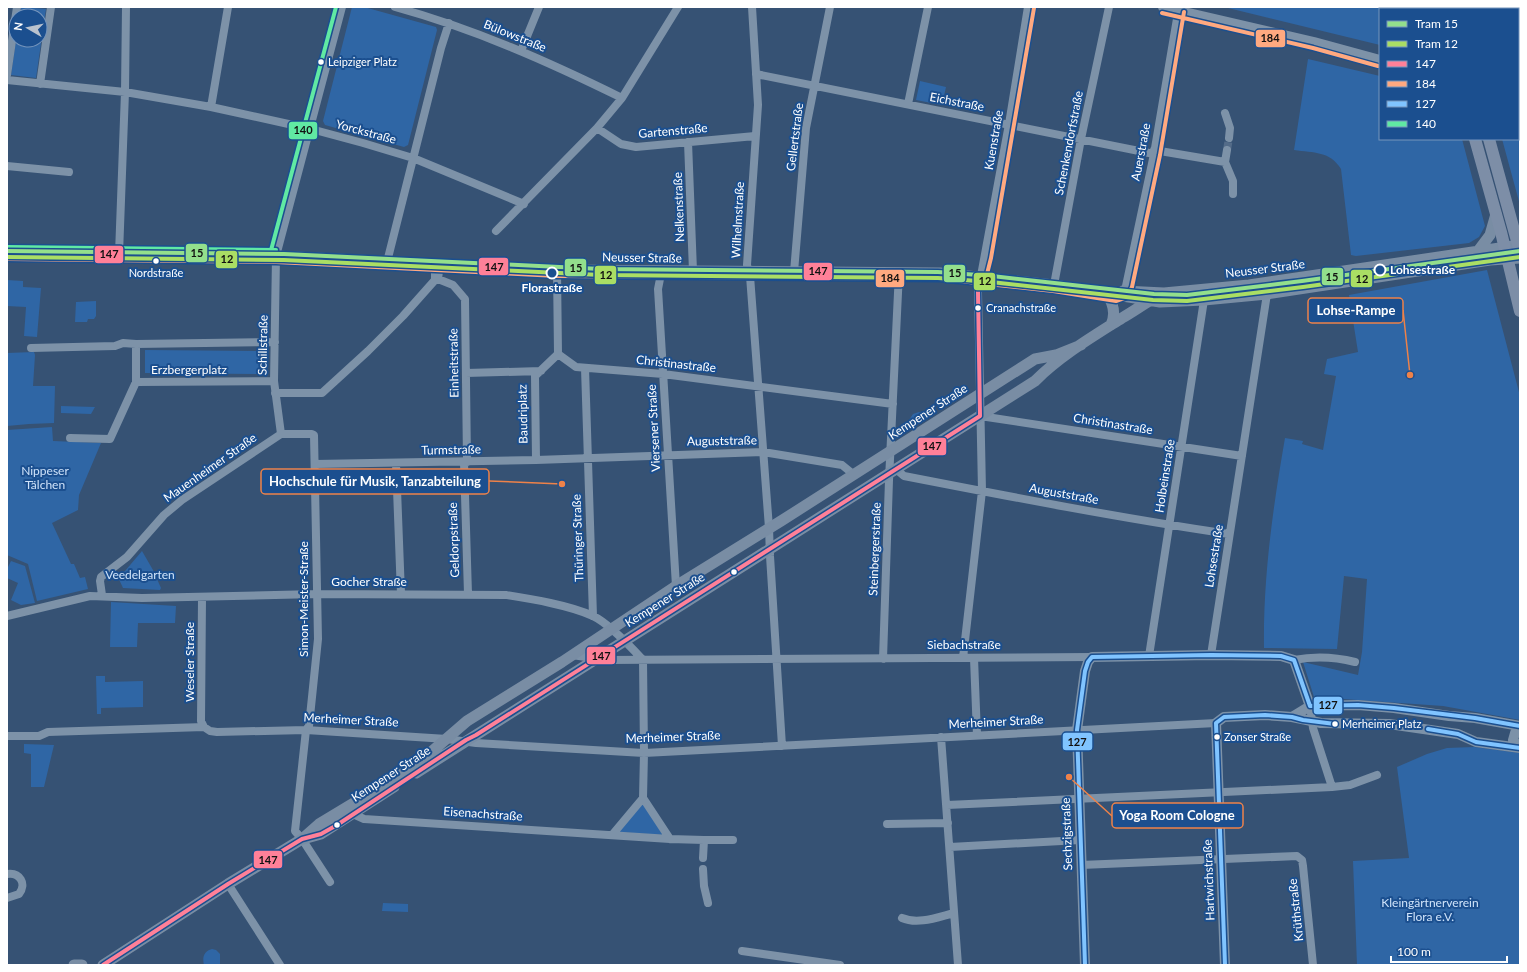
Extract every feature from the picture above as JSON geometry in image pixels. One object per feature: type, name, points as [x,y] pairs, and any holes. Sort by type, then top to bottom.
[{"type":"main road","points":[[1475,140],[1496,214],[1520,311]]},
{"type":"main road","points":[[1489,140],[1520,250]]},
{"type":"main road","points":[[1478,252],[1490,235],[1496,214]]},
{"type":"main road","name":"Neusser Straße","points":[[1084,289],[1116,293],[1147,301],[1160,302],[1204,300],[1267,294],[1402,275],[1490,260],[1506,253],[1520,250]]},
{"type":"main road","name":"Neusser Straße","points":[[7,253],[276,256],[557,270],[940,273],[1116,293],[1164,293],[1273,282],[1478,252],[1506,253]]},
{"type":"main road","points":[[1401,263],[1402,275]]},
{"type":"main road","points":[[1267,294],[1273,282]]},
{"type":"main road","points":[[1116,293],[1112,300],[1114,309],[1113,321],[1116,322]]},
{"type":"main road","name":"Kempener Straße","points":[[302,839],[321,834],[466,740],[476,736],[770,548],[893,472],[1035,382],[1046,369],[1147,301],[1164,293]]},
{"type":"main road","name":"Kempener Straße","points":[[103,965],[228,884],[302,839],[319,824],[415,766],[467,720],[572,655],[676,586],[1035,359],[1056,355],[1081,345]]},
{"type":"main road","points":[[1028,364],[1035,366],[1039,378]]},
{"type":"main road","points":[[74,965],[82,965]]},
{"type":"street","points":[[7,75],[17,7]]},
{"type":"street","points":[[40,84],[51,7]]},
{"type":"street","points":[[120,254],[126,7]]},
{"type":"street","points":[[211,107],[228,7]]},
{"type":"street","name":"Schillstraße","points":[[281,434],[274,381],[276,256],[311,130],[342,7]]},
{"type":"street","name":"Bülowstraße","points":[[395,7],[448,23],[521,51],[622,98]]},
{"type":"street","points":[[521,51],[539,7]]},
{"type":"street","points":[[496,231],[597,128],[622,98],[678,7]]},
{"type":"street","name":"Wilhelmstraße","points":[[752,7],[758,106],[747,265],[764,452],[782,746]]},
{"type":"street","name":"Gellertstraße","points":[[794,272],[806,128],[830,7]]},
{"type":"street","points":[[908,104],[928,7]]},
{"type":"street","name":"Kuenstraße","points":[[980,277],[1009,124],[1028,7]]},
{"type":"street","name":"Schenkendorfstraße","points":[[1054,285],[1081,139],[1109,7]]},
{"type":"street","points":[[1163,7],[1179,9],[1314,42],[1379,60]]},
{"type":"street","name":"Auerstraße","points":[[1116,293],[1154,152],[1179,9]]},
{"type":"street","points":[[387,262],[448,23]]},
{"type":"street","name":"Eichstraße","points":[[756,74],[1081,139],[1154,152],[1225,162]]},
{"type":"street","name":"Yorckstraße","points":[[7,80],[125,92],[211,107],[311,130],[413,158],[524,204]]},
{"type":"street","points":[[1225,113],[1230,128],[1229,138]]},
{"type":"street","name":"Gartenstraße","points":[[597,128],[629,146],[636,147],[755,136]]},
{"type":"street","name":"Nelkenstraße","points":[[688,142],[693,271]]},
{"type":"street","points":[[1227,150],[1225,162],[1233,181],[1233,194]]},
{"type":"street","points":[[7,166],[69,172]]},
{"type":"street","points":[[275,393],[322,393],[398,321],[436,280],[437,265]]},
{"type":"street","points":[[466,373],[541,371],[558,354],[557,270]]},
{"type":"street","name":"Viersener Straße","points":[[665,271],[660,279],[658,289],[676,586]]},
{"type":"street","name":"Steinbergerstraße","points":[[883,659],[893,472],[890,451],[900,272]]},
{"type":"street","points":[[963,658],[982,491],[978,292],[980,277]]},
{"type":"street","name":"Einheitstraße","points":[[436,280],[453,285],[465,299],[465,462]]},
{"type":"street","name":"Lohsestraße","points":[[1211,655],[1267,294]]},
{"type":"street","name":"Holbeinstraße","points":[[1149,656],[1204,300]]},
{"type":"street","points":[[31,348],[115,346],[123,343],[275,342]]},
{"type":"street","name":"Erzbergerplatz","points":[[136,344],[136,382],[274,381]]},
{"type":"street","name":"Christinastraße","points":[[558,354],[576,368],[663,374],[893,404]]},
{"type":"street","points":[[585,368],[587,458]]},
{"type":"street","name":"Baudriplatz","points":[[536,460],[535,376],[541,371]]},
{"type":"street","points":[[70,438],[110,439],[136,382]]},
{"type":"street","name":"Christinastraße","points":[[980,416],[1242,456]]},
{"type":"street","name":"Simon-Meister-Straße","points":[[281,434],[314,435],[318,639],[309,726],[306,730],[295,829],[330,882]]},
{"type":"street","name":"Mauenheimer Straße","points":[[102,596],[100,581],[101,577],[127,557],[164,515],[182,500],[281,434]]},
{"type":"street","name":"Auguststraße","points":[[587,458],[668,454],[764,452],[842,465],[853,474]]},
{"type":"street","name":"Turmstraße","points":[[315,464],[465,462],[587,458]]},
{"type":"street","name":"Thüringer Straße","points":[[587,458],[593,616]]},
{"type":"street","name":"Geldorpstraße","points":[[465,462],[468,594]]},
{"type":"street","points":[[396,463],[401,594]]},
{"type":"street","name":"Auguststraße","points":[[893,472],[904,476],[982,491],[1169,525],[1229,534]]},
{"type":"street","name":"Gocher Straße","points":[[102,596],[202,598],[317,594],[506,595],[534,599],[593,616],[624,641],[643,660]]},
{"type":"street","points":[[7,616],[78,598],[102,596]]},
{"type":"street","name":"Weseler Straße","points":[[202,598],[202,721],[204,727]]},
{"type":"street","name":"Siebachstraße","points":[[572,655],[595,660],[883,659],[1211,655],[1281,656],[1294,660],[1317,657],[1341,658],[1355,662]]},
{"type":"street","name":"Sechzigstraße","points":[[1085,965],[1076,730],[1085,671],[1088,662],[1092,657]]},
{"type":"street","points":[[974,658],[977,736]]},
{"type":"street","points":[[643,660],[643,798],[670,839]]},
{"type":"street","points":[[1294,660],[1310,706],[1313,728],[1332,787]]},
{"type":"street","name":"Merheimer Straße","points":[[1310,706],[1358,705],[1394,708],[1449,716],[1475,718],[1520,727]]},
{"type":"street","points":[[1292,717],[1310,706]]},
{"type":"street","name":"Merheimer Straße","points":[[7,736],[39,736],[48,732],[204,727],[210,731],[217,732],[306,730],[466,740],[476,743],[644,753],[1216,723],[1224,717],[1265,715],[1292,717],[1320,723],[1390,724],[1458,734],[1476,742],[1520,748]]},
{"type":"street","points":[[1447,732],[1449,728],[1449,716]]},
{"type":"street","name":"Hartwichstraße","points":[[1216,723],[1225,965]]},
{"type":"street","name":"Merheimer Straße","points":[[1520,727],[1514,733],[1514,740],[1520,748]]},
{"type":"street","points":[[942,737],[958,965]]},
{"type":"street","points":[[947,805],[1218,794],[1332,787],[1350,785],[1377,774]]},
{"type":"street","points":[[612,835],[643,798]]},
{"type":"street","name":"Eisenachstraße","points":[[353,814],[364,819],[670,839],[733,840]]},
{"type":"street","points":[[887,824],[948,823]]},
{"type":"street","points":[[703,858],[704,840]]},
{"type":"street","points":[[950,847],[1080,840]]},
{"type":"street","name":"Krüthstraße","points":[[1221,859],[1297,856],[1302,860],[1313,965]]},
{"type":"street","points":[[1081,865],[1221,859]]},
{"type":"street","points":[[703,869],[704,886],[708,903]]},
{"type":"street","points":[[7,874],[14,874],[18,876],[22,880],[23,886],[19,894],[7,898]]},
{"type":"street","points":[[228,884],[280,965]]},
{"type":"street","points":[[902,918],[917,921],[954,913]]},
{"type":"street","points":[[742,951],[840,965]]},
{"type":"green space","name":"Leipziger Platz","points":[[352,7],[364,7],[436,27],[437,30],[408,145],[404,147],[325,125],[323,121]]},
{"type":"green space","points":[[1224,7],[1406,7],[1379,8],[1379,45]]},
{"type":"green space","points":[[15,48],[40,48],[36,78],[11,75]]},
{"type":"green space","points":[[1308,59],[1379,76],[1379,140],[1462,140],[1485,226],[1479,237],[1469,243],[1356,256],[1351,255],[1341,169],[1337,163],[1327,156],[1294,150]]},
{"type":"green space","points":[[920,81],[946,87],[942,105],[916,100]]},
{"type":"green space","points":[[1519,108],[1520,108],[1520,205],[1502,140],[1519,140]]},
{"type":"green space","points":[[1487,270],[1520,396],[1520,720],[1443,706],[1314,697],[1303,662],[1358,675],[1362,652],[1367,579],[1344,576],[1337,649],[1264,648],[1267,569],[1285,438],[1303,441],[1302,444],[1323,450],[1336,376],[1324,374],[1327,359],[1358,352],[1349,295]]},
{"type":"green space","points":[[7,280],[23,281],[23,287],[41,288],[37,337],[24,336],[26,307],[7,306]]},
{"type":"green space","points":[[96,301],[96,316],[94,319],[88,319],[87,322],[75,322],[76,302]]},
{"type":"green space","points":[[145,350],[263,351],[262,374],[145,373]]},
{"type":"green space","points":[[34,352],[33,386],[55,386],[54,423],[7,426],[7,353]]},
{"type":"green space","points":[[61,406],[95,407],[91,414],[61,413]]},
{"type":"green space","points":[[936,412],[899,435],[913,414]]},
{"type":"green space","name":"Nippeser Tälchen","points":[[52,427],[53,441],[101,443],[79,495],[78,510],[52,523],[71,564],[74,564],[80,578],[85,577],[88,589],[37,601],[28,564],[7,555],[7,430]]},
{"type":"green space","name":"Veedelgarten","points":[[142,551],[153,570],[161,588],[160,590],[123,588],[117,575],[125,571]]},
{"type":"green space","points":[[11,561],[25,566],[35,603],[21,605],[11,600],[18,583],[7,578],[7,569]]},
{"type":"green space","points":[[111,602],[176,606],[175,623],[138,623],[137,647],[110,647]]},
{"type":"green space","points":[[96,676],[105,676],[105,682],[143,681],[143,707],[101,708],[101,714],[97,714]]},
{"type":"green space","points":[[24,744],[54,745],[44,787],[31,787],[31,754],[24,753]]},
{"type":"green space","name":"Kleingärtnerverein Flora e.V.","points":[[1474,747],[1520,753],[1520,965],[1357,965],[1353,861],[1409,858],[1397,767],[1427,754],[1447,748]]},
{"type":"green space","points":[[643,803],[663,835],[618,832]]},
{"type":"green space","points":[[383,903],[408,904],[408,912],[382,911]]},
{"type":"green space","points":[[212,949],[216,950],[220,954],[220,965],[204,965],[204,955],[207,951]]},
{"type":"tunnel","points":[[1227,150],[1229,138]]},
{"type":"tram line","name":"15","points":[[7,251],[284,254],[601,269],[938,272],[992,276],[1154,294],[1187,295],[1520,251]]},
{"type":"tram line","name":"12","points":[[7,257],[284,260],[601,275],[938,278],[991,282],[1153,300],[1187,301],[1303,287],[1520,257]]},
{"type":"transit line","name":"140","points":[[270,254],[336,7]]},
{"type":"transit line","name":"184","points":[[986,278],[991,258],[1034,8]]},
{"type":"transit line","name":"184","points":[[7,259],[276,262],[557,276],[940,279],[1053,291],[1116,301],[1127,297],[1132,287],[1160,155],[1184,12]]},
{"type":"transit line","name":"184","points":[[1162,13],[1313,48],[1378,66]]},
{"type":"transit line","name":"140","points":[[7,247],[276,250]]},
{"type":"transit line","name":"147","points":[[7,253],[276,256],[557,270],[899,272],[940,273],[980,277]]},
{"type":"transit line","name":"147","points":[[103,965],[228,884],[302,839],[321,834],[337,825],[466,740],[980,416],[978,292],[980,277]]},
{"type":"transit line","name":"127","points":[[1085,965],[1077,730],[1085,671],[1088,662],[1092,657],[1211,655],[1281,656],[1294,660],[1310,706],[1358,705],[1394,708],[1475,718],[1520,726]]},
{"type":"transit line","name":"127","points":[[1225,965],[1216,723],[1224,717],[1265,715],[1292,717],[1335,724]]},
{"type":"transit line","name":"127","points":[[1428,729],[1458,734],[1476,742],[1520,748]]},
{"type":"place","name":"Leipziger Platz","points":[[321,62]]},
{"type":"place","name":"Nordstraße","points":[[156,261]]},
{"type":"place","name":"Lohsestraße","points":[[1380,270]]},
{"type":"place","name":"Florastraße","points":[[552,273]]},
{"type":"place","name":"Cranachstraße","points":[[978,308]]},
{"type":"place","name":"Lohse-Rampe","points":[[1410,375]]},
{"type":"place","name":"Hochschule für Musik, Tanzabteilung","points":[[562,484]]},
{"type":"place","name":"Merheimer Platz","points":[[1335,724]]},
{"type":"place","name":"Zonser Straße","points":[[1217,737]]},
{"type":"place","name":"Yoga Room Cologne","points":[[1069,777]]}]
